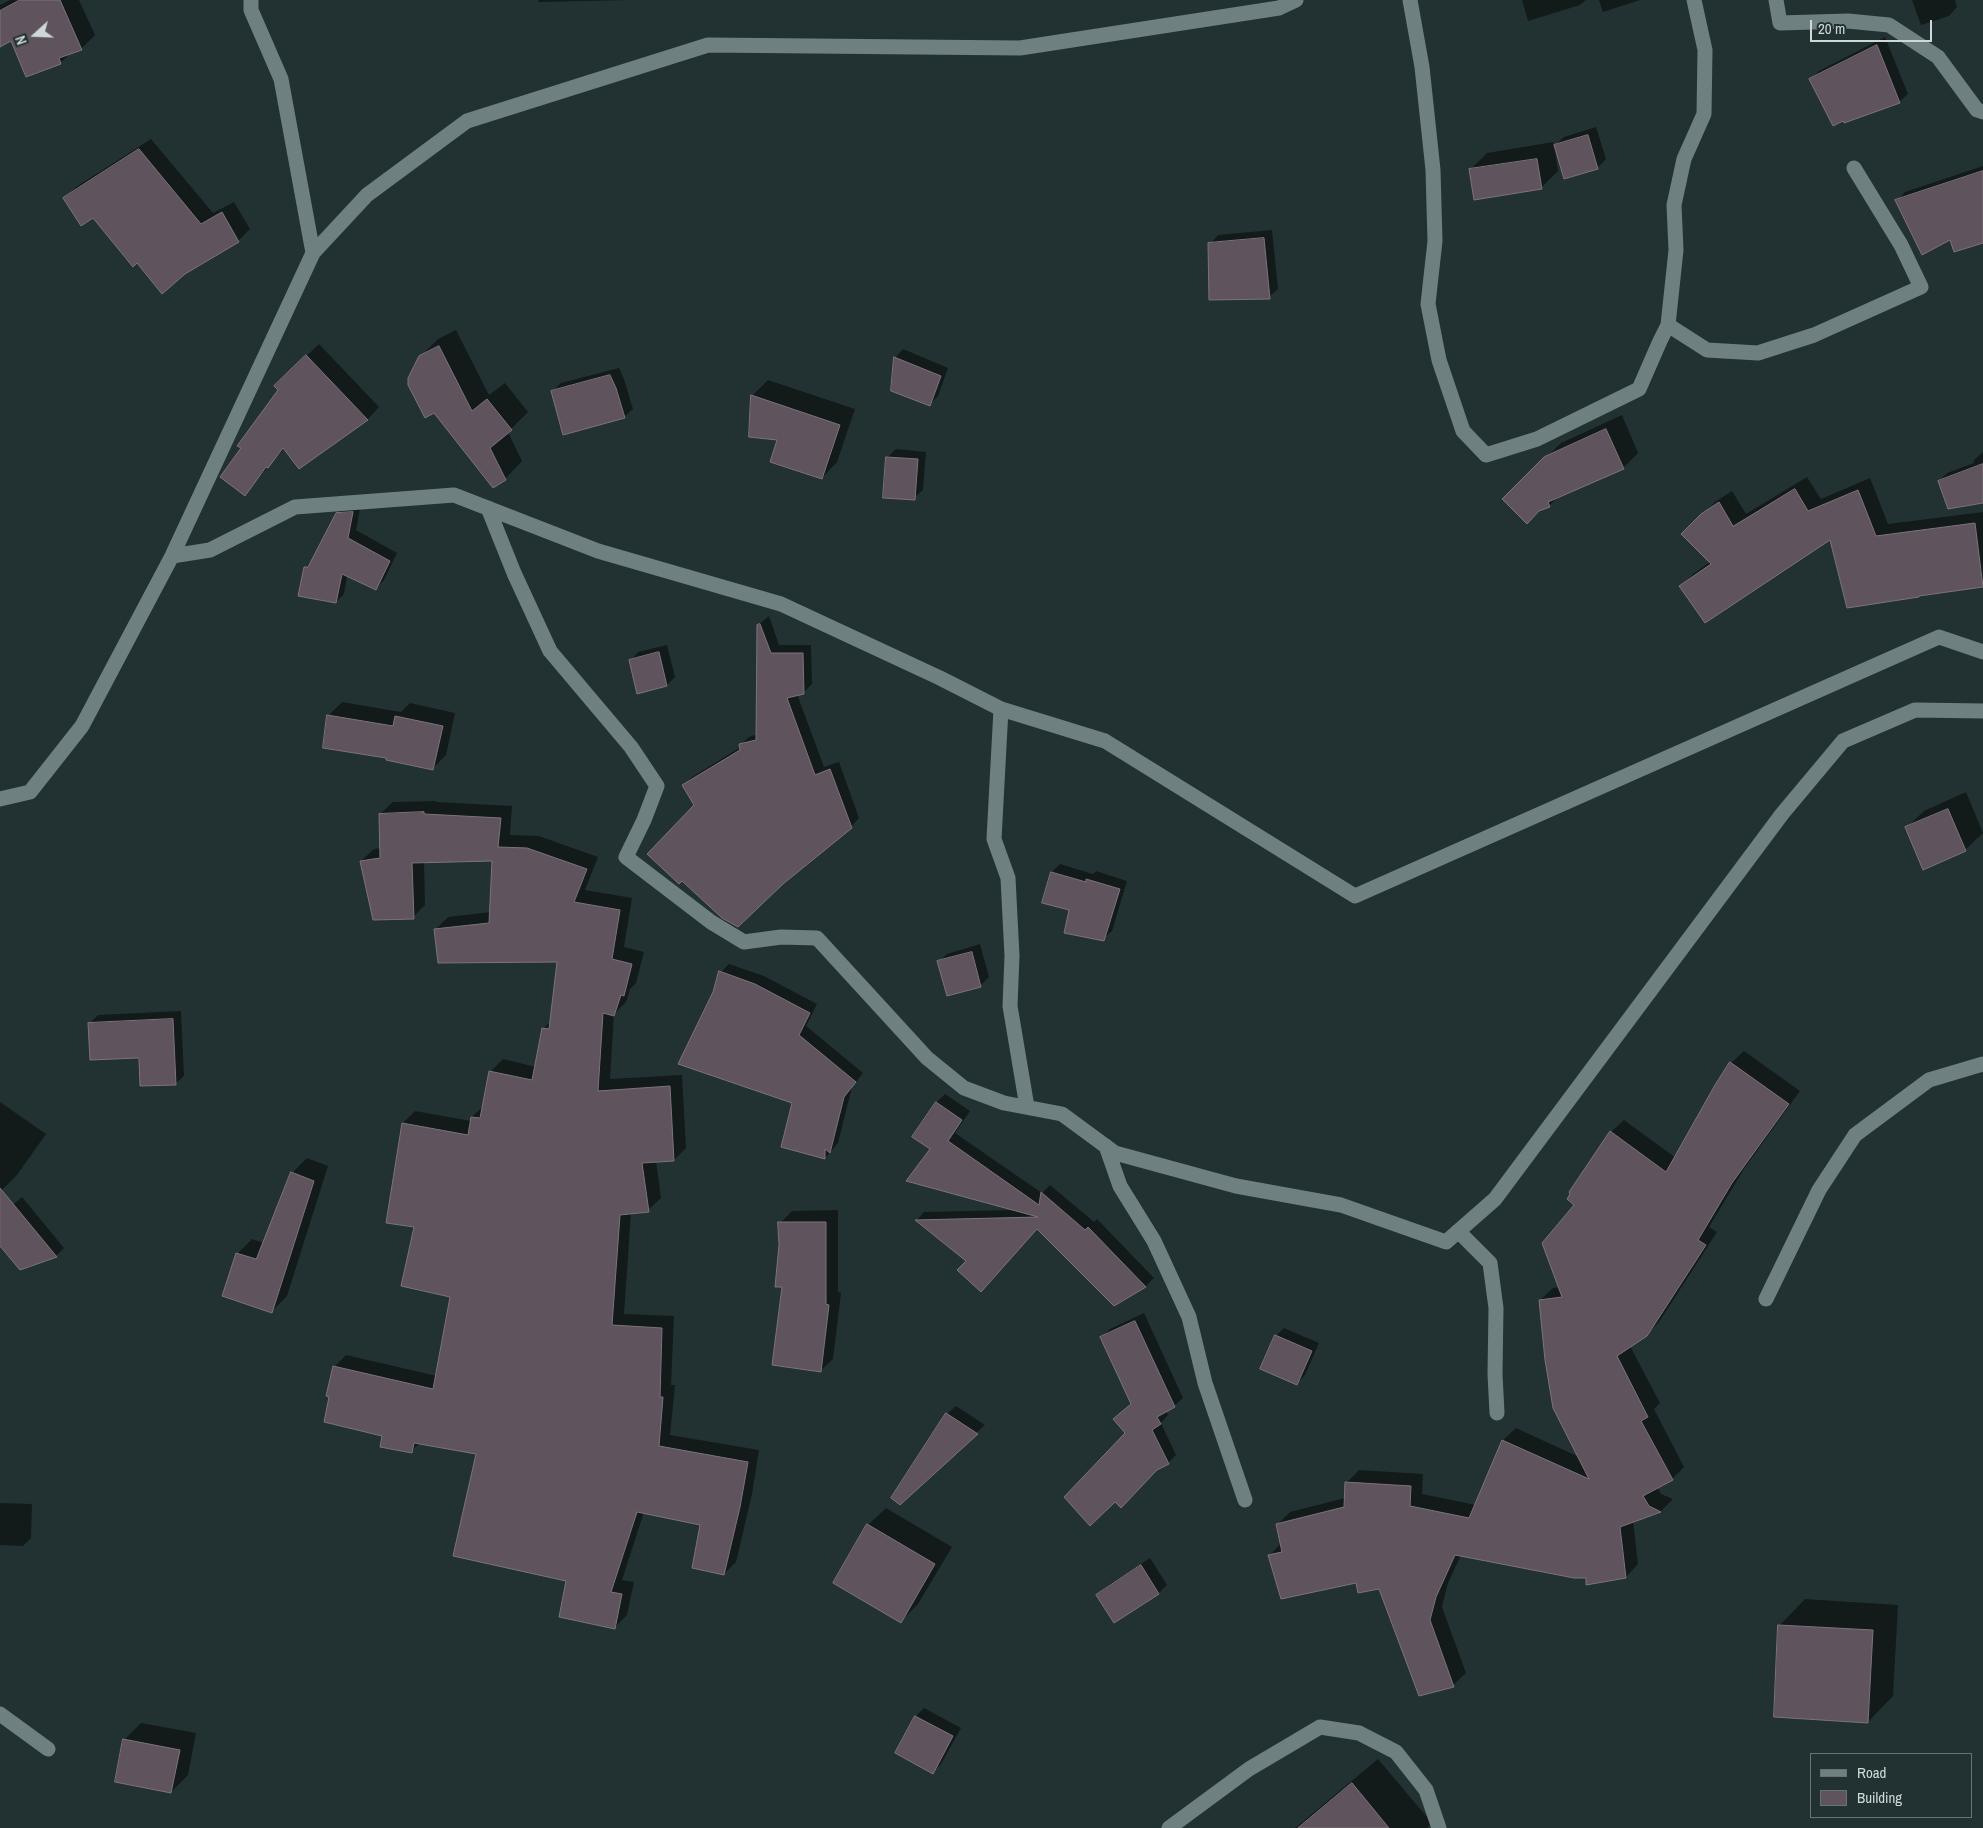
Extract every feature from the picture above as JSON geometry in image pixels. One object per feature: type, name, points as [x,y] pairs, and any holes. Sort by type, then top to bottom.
[{"type":"street","points":[[251,0],[251,10],[280,79],[313,253]]},
{"type":"street","points":[[0,799],[30,792],[82,726],[172,556],[313,253],[367,194],[467,121],[708,45],[1020,48],[1279,8],[1296,0]]},
{"type":"street","points":[[1410,0],[1422,66],[1433,170],[1435,241],[1428,304],[1439,360],[1463,431],[1486,455],[1537,439],[1639,389],[1668,325],[1676,250],[1674,205],[1684,159],[1704,114],[1705,50],[1694,0]]},
{"type":"street","points":[[1776,0],[1780,23],[1848,21],[1889,25],[1938,57],[1977,110],[1983,112]]},
{"type":"street","points":[[1668,325],[1707,350],[1758,353],[1814,335],[1921,287],[1901,245],[1854,168]]},
{"type":"street","points":[[172,556],[210,550],[295,507],[454,495],[598,551],[781,604],[940,678],[1000,709],[1105,741],[1355,896],[1939,637],[1983,652]]},
{"type":"street","points":[[488,508],[514,573],[550,650],[631,747],[657,786],[644,820],[626,857],[711,922],[744,942],[781,937],[817,938],[927,1058],[964,1088],[1004,1102],[1062,1114],[1115,1153],[1236,1186],[1341,1205],[1446,1242],[1495,1199],[1782,814],[1843,741],[1915,710],[1983,710]]},
{"type":"street","points":[[1000,709],[994,839],[1008,878],[1012,956],[1010,1006],[1027,1107]]},
{"type":"street","points":[[1766,1299],[1819,1190],[1856,1135],[1929,1080],[1983,1064]]},
{"type":"street","points":[[1106,1146],[1120,1186],[1154,1241],[1189,1317],[1206,1383],[1245,1500]]},
{"type":"street","points":[[1458,1231],[1490,1263],[1496,1308],[1495,1374],[1497,1413]]},
{"type":"street","points":[[0,1714],[48,1749]]},
{"type":"street","points":[[1169,1828],[1249,1769],[1320,1727],[1359,1733],[1396,1752],[1426,1790],[1439,1828]]},
{"type":"building","points":[[20,0],[60,0],[82,50],[59,58],[61,64],[26,77],[11,41],[0,47],[0,11]]},
{"type":"building","points":[[1877,45],[1900,103],[1833,126],[1809,79]]},
{"type":"building","points":[[1588,135],[1598,169],[1564,179],[1554,145]]},
{"type":"building","points":[[139,149],[201,224],[222,212],[239,242],[185,274],[162,294],[137,263],[133,267],[93,218],[81,226],[63,198]]},
{"type":"building","points":[[1537,159],[1542,189],[1474,200],[1469,169]]},
{"type":"building","points":[[1983,171],[1983,243],[1954,252],[1950,240],[1922,255],[1895,200]]},
{"type":"building","points":[[1264,238],[1270,299],[1209,300],[1208,243]]},
{"type":"building","points":[[439,346],[472,411],[487,399],[512,430],[490,448],[506,480],[493,488],[434,413],[425,418],[408,385],[408,378],[419,356]]},
{"type":"building","points":[[306,355],[368,420],[299,469],[283,448],[268,468],[266,467],[245,496],[220,477],[241,448],[237,446],[278,390],[274,386]]},
{"type":"building","points":[[894,357],[941,376],[930,406],[891,391]]},
{"type":"building","points":[[610,375],[625,418],[563,435],[551,391]]},
{"type":"building","points":[[751,395],[840,425],[822,479],[770,462],[777,440],[749,437]]},
{"type":"building","points":[[1606,429],[1624,469],[1548,502],[1550,507],[1539,511],[1527,524],[1502,499],[1544,457]]},
{"type":"building","points":[[886,457],[918,459],[915,500],[883,498]]},
{"type":"building","points":[[1983,464],[1983,503],[1948,509],[1938,481]]},
{"type":"building","points":[[1795,489],[1808,511],[1858,490],[1876,536],[1975,523],[1983,587],[1847,608],[1830,540],[1705,623],[1679,586],[1711,564],[1681,534],[1701,514],[1719,502],[1733,526]]},
{"type":"building","points":[[353,512],[348,538],[390,561],[376,590],[342,574],[336,603],[298,596],[304,567],[308,567],[336,513]]},
{"type":"building","points":[[760,624],[771,653],[803,653],[804,694],[787,698],[815,775],[830,769],[852,828],[783,884],[738,927],[722,918],[682,881],[679,884],[647,854],[694,805],[682,785],[740,750],[739,744],[756,740],[757,625]]},
{"type":"building","points":[[659,652],[667,686],[637,694],[629,660]]},
{"type":"building","points":[[327,715],[393,726],[395,716],[443,726],[433,770],[386,760],[386,758],[323,748]]},
{"type":"building","points":[[1948,809],[1966,851],[1923,870],[1905,827]]},
{"type":"building","points":[[424,812],[424,814],[501,818],[498,847],[527,848],[587,869],[574,902],[620,910],[612,959],[632,964],[624,996],[621,995],[614,1016],[603,1013],[598,1091],[670,1086],[674,1161],[642,1163],[649,1212],[620,1215],[612,1325],[662,1328],[660,1397],[663,1397],[659,1446],[748,1462],[740,1507],[724,1575],[692,1568],[700,1525],[637,1512],[611,1592],[622,1594],[615,1629],[559,1617],[566,1581],[453,1556],[476,1454],[414,1443],[412,1453],[380,1447],[382,1436],[324,1422],[329,1397],[326,1396],[333,1366],[433,1389],[450,1297],[401,1286],[414,1227],[386,1223],[402,1123],[468,1135],[471,1117],[480,1118],[489,1071],[532,1080],[542,1028],[549,1029],[557,962],[438,963],[434,929],[489,923],[492,861],[412,863],[414,919],[373,920],[360,861],[380,858],[379,814]]},
{"type":"building","points":[[1051,872],[1086,882],[1086,879],[1120,889],[1104,941],[1064,933],[1069,910],[1042,903]]},
{"type":"building","points":[[972,952],[981,987],[947,996],[937,961]]},
{"type":"building","points":[[719,971],[755,984],[810,1013],[799,1035],[856,1082],[844,1097],[830,1153],[825,1149],[825,1159],[781,1147],[792,1103],[678,1064],[713,992]]},
{"type":"building","points":[[173,1019],[176,1085],[140,1086],[138,1058],[90,1060],[88,1023]]},
{"type":"building","points":[[1730,1062],[1789,1104],[1732,1183],[1698,1240],[1706,1245],[1647,1336],[1617,1356],[1648,1417],[1641,1421],[1673,1480],[1643,1496],[1649,1506],[1661,1512],[1620,1527],[1626,1578],[1586,1585],[1586,1578],[1574,1578],[1455,1555],[1436,1597],[1430,1620],[1454,1687],[1419,1696],[1379,1589],[1358,1593],[1356,1583],[1281,1599],[1268,1555],[1282,1552],[1276,1524],[1344,1507],[1345,1482],[1411,1486],[1410,1506],[1469,1518],[1502,1440],[1589,1479],[1553,1408],[1545,1360],[1539,1300],[1562,1297],[1542,1243],[1574,1205],[1567,1199],[1570,1194],[1569,1192],[1610,1131],[1666,1172]]},
{"type":"building","points":[[936,1102],[962,1120],[948,1141],[1039,1205],[1041,1192],[1085,1230],[1088,1227],[1146,1287],[1114,1306],[1037,1229],[981,1292],[957,1270],[966,1261],[915,1220],[1038,1217],[906,1181],[930,1149],[912,1137]]},
{"type":"building","points":[[291,1172],[314,1181],[272,1313],[222,1296],[236,1253],[256,1259]]},
{"type":"building","points":[[0,1188],[57,1257],[20,1270],[0,1246]]},
{"type":"building","points":[[778,1222],[826,1222],[826,1304],[829,1305],[821,1372],[772,1365],[782,1287],[775,1287],[779,1245]]},
{"type":"building","points":[[1135,1321],[1175,1407],[1157,1417],[1161,1424],[1152,1430],[1169,1464],[1157,1470],[1121,1508],[1115,1502],[1090,1526],[1064,1497],[1125,1433],[1113,1419],[1131,1404],[1100,1337]]},
{"type":"building","points":[[1275,1335],[1312,1351],[1297,1385],[1260,1369]]},
{"type":"building","points":[[946,1413],[978,1434],[900,1505],[891,1498]]},
{"type":"building","points":[[867,1524],[935,1564],[901,1623],[833,1583]]},
{"type":"building","points":[[1141,1565],[1159,1594],[1114,1623],[1096,1595]]},
{"type":"building","points":[[1778,1625],[1873,1630],[1868,1723],[1774,1717]]},
{"type":"building","points":[[915,1716],[953,1736],[933,1774],[895,1753]]},
{"type":"building","points":[[123,1739],[180,1750],[171,1793],[115,1782]]},
{"type":"building","points":[[1352,1783],[1389,1828],[1298,1828]]}]
